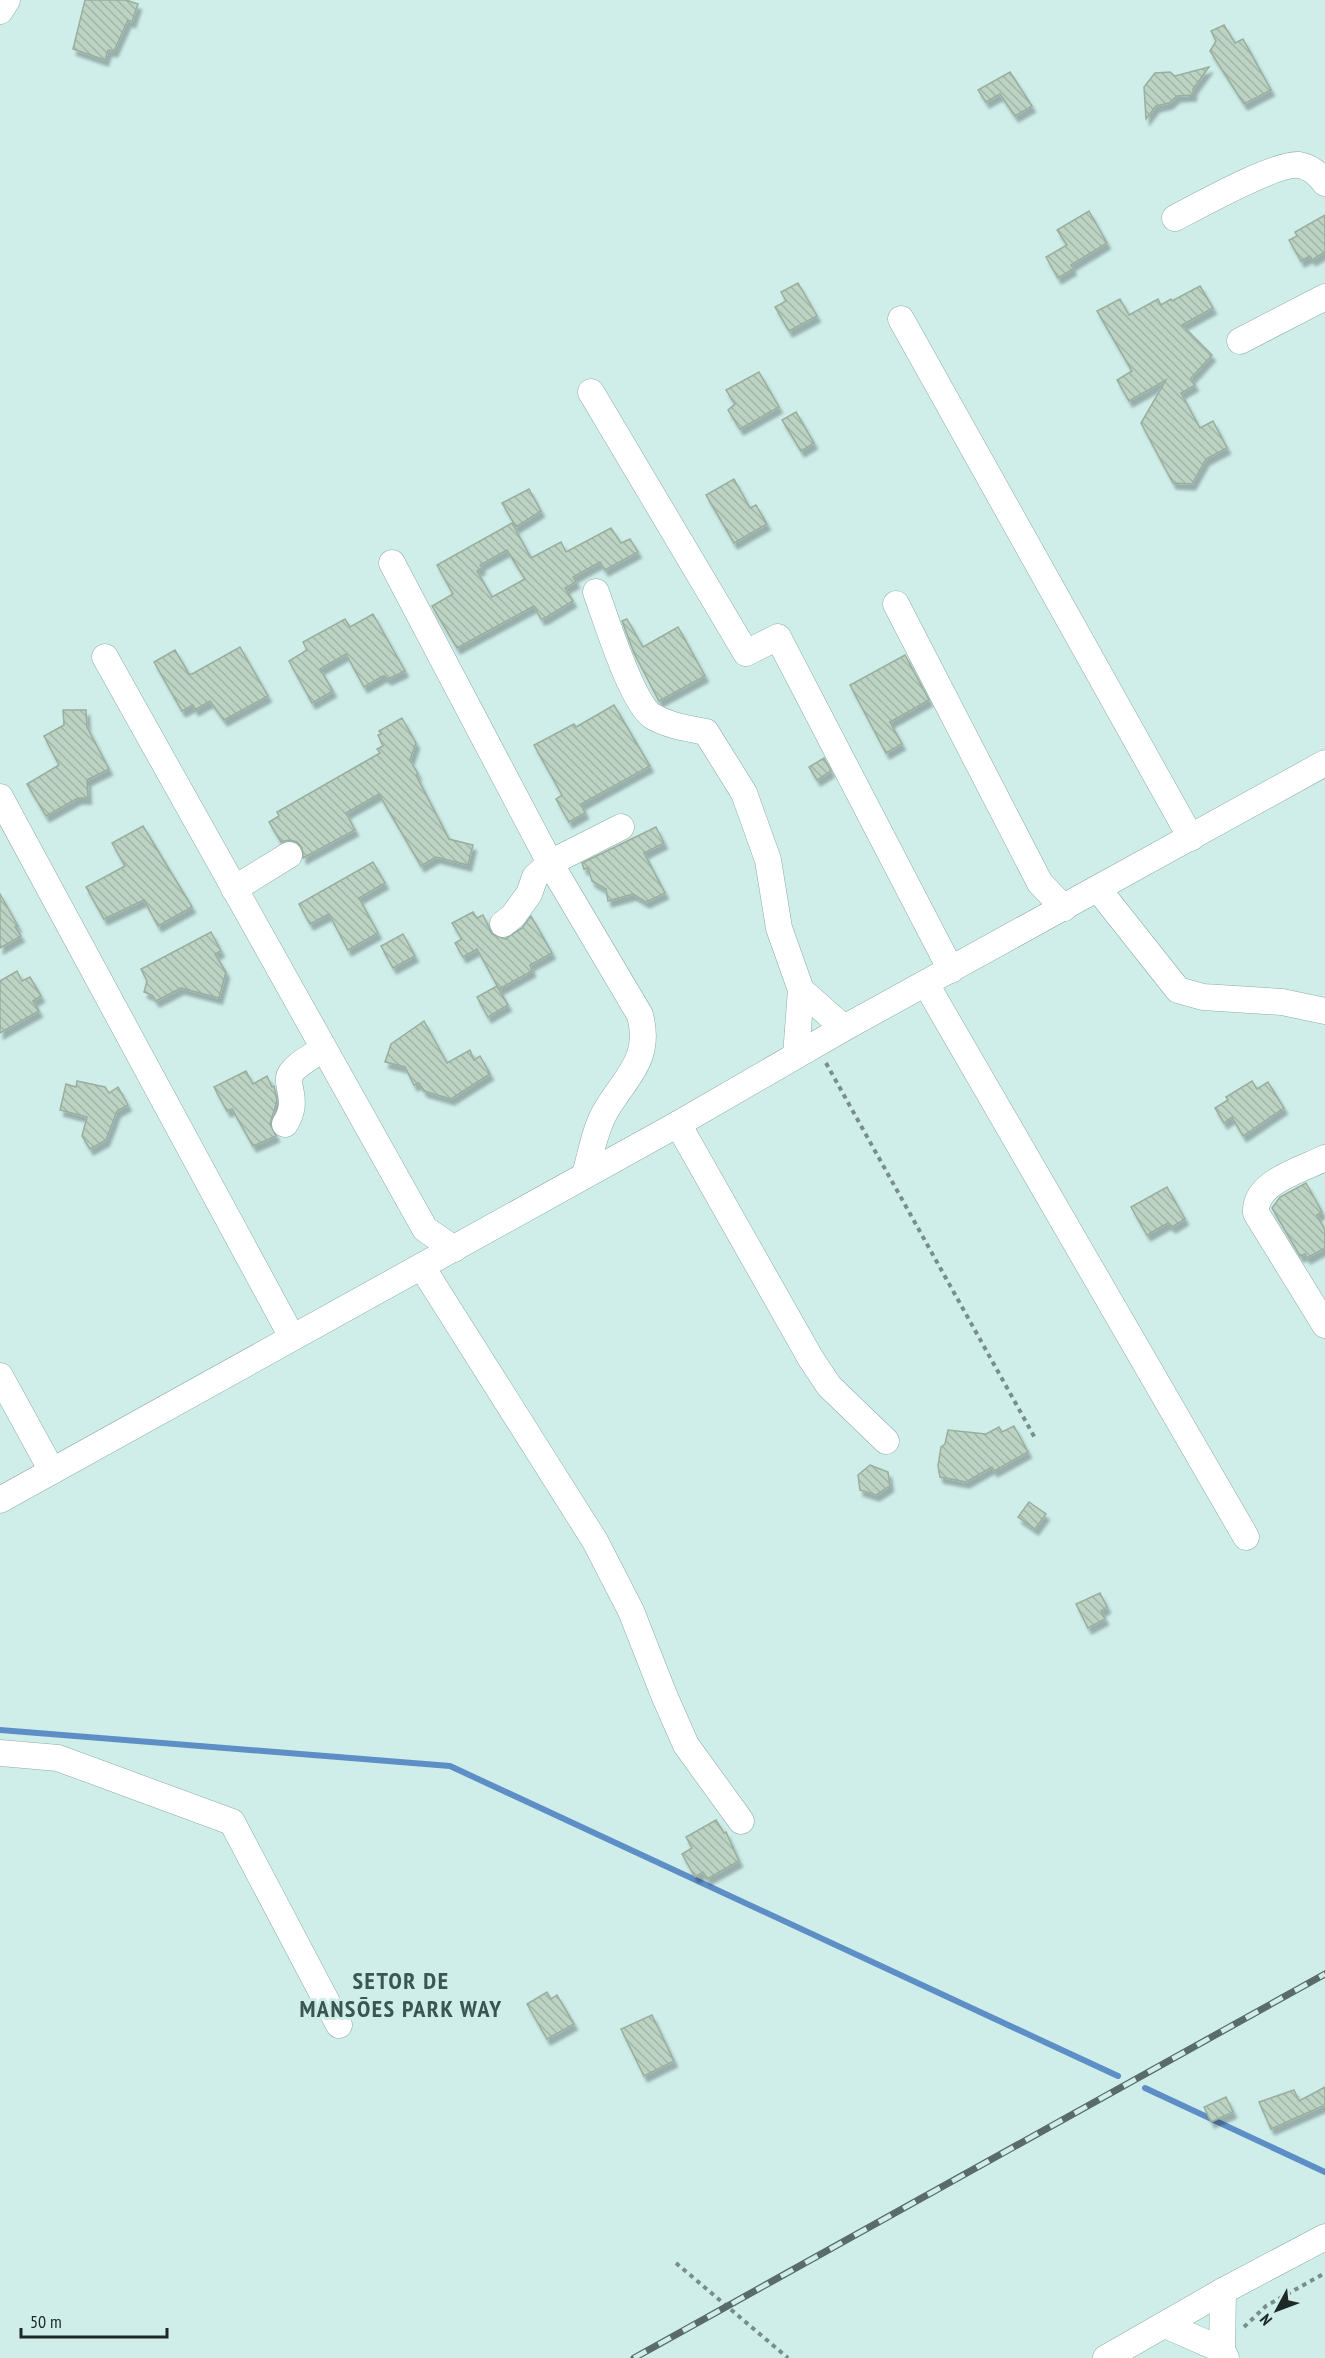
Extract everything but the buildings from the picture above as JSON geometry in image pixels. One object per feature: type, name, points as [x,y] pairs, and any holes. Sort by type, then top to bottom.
[{"type":"street","points":[[0,11],[7,0]]},
{"type":"street","points":[[1175,218],[1260,175],[1298,165],[1316,172],[1325,183]]},
{"type":"street","points":[[1240,341],[1325,297]]},
{"type":"street","points":[[901,319],[1191,838]]},
{"type":"street","points":[[591,392],[746,653],[778,637],[951,970]]},
{"type":"street","points":[[392,563],[550,863],[636,1007],[644,1030],[643,1048],[638,1063],[606,1112],[593,1140],[585,1175]]},
{"type":"street","points":[[596,592],[635,692],[650,714],[672,726],[706,732],[744,793],[756,820],[768,860],[779,928],[801,990],[806,1050]]},
{"type":"street","points":[[896,604],[1040,883],[1064,909]]},
{"type":"street","points":[[105,657],[322,1049],[425,1229],[454,1249]]},
{"type":"street","points":[[0,1500],[678,1124],[844,1028],[1325,764]]},
{"type":"street","points":[[0,797],[292,1337]]},
{"type":"street","points":[[503,924],[513,916],[529,894],[535,877],[550,863],[621,826]]},
{"type":"street","points":[[234,889],[289,855]]},
{"type":"street","points":[[1037,923],[1040,883]]},
{"type":"street","points":[[1098,889],[1178,990],[1203,997],[1282,1002],[1325,1011]]},
{"type":"street","points":[[926,984],[1245,1537]]},
{"type":"street","points":[[801,990],[844,1028]]},
{"type":"street","points":[[285,1124],[293,1112],[293,1096],[288,1080],[291,1073],[322,1049]]},
{"type":"street","points":[[678,1124],[811,1359],[830,1386],[886,1441]]},
{"type":"street","points":[[1325,1158],[1263,1190],[1255,1201],[1256,1213],[1325,1325]]},
{"type":"street","points":[[425,1229],[420,1268],[595,1541],[631,1611],[686,1745],[741,1821]]},
{"type":"street","points":[[0,1376],[52,1471]]},
{"type":"street","points":[[0,1753],[58,1758],[232,1822],[339,2025]]},
{"type":"street","points":[[1106,2358],[1223,2291],[1325,2237]]},
{"type":"street","points":[[1165,2325],[1224,2354],[1223,2291]]},
{"type":"path","points":[[806,1050],[1035,1438]]},
{"type":"path","points":[[676,2263],[788,2358]]},
{"type":"path","points":[[1224,2354],[1266,2306],[1325,2273]]},
{"type":"waterway","points":[[0,1730],[450,1766],[1118,2076]]},
{"type":"waterway","points":[[1145,2088],[1325,2172]]},
{"type":"railway","points":[[634,2358],[1325,1974]]},
{"type":"district","name":"SETOR DE MANSÕES PARK WAY","points":[[401,1994]]}]
